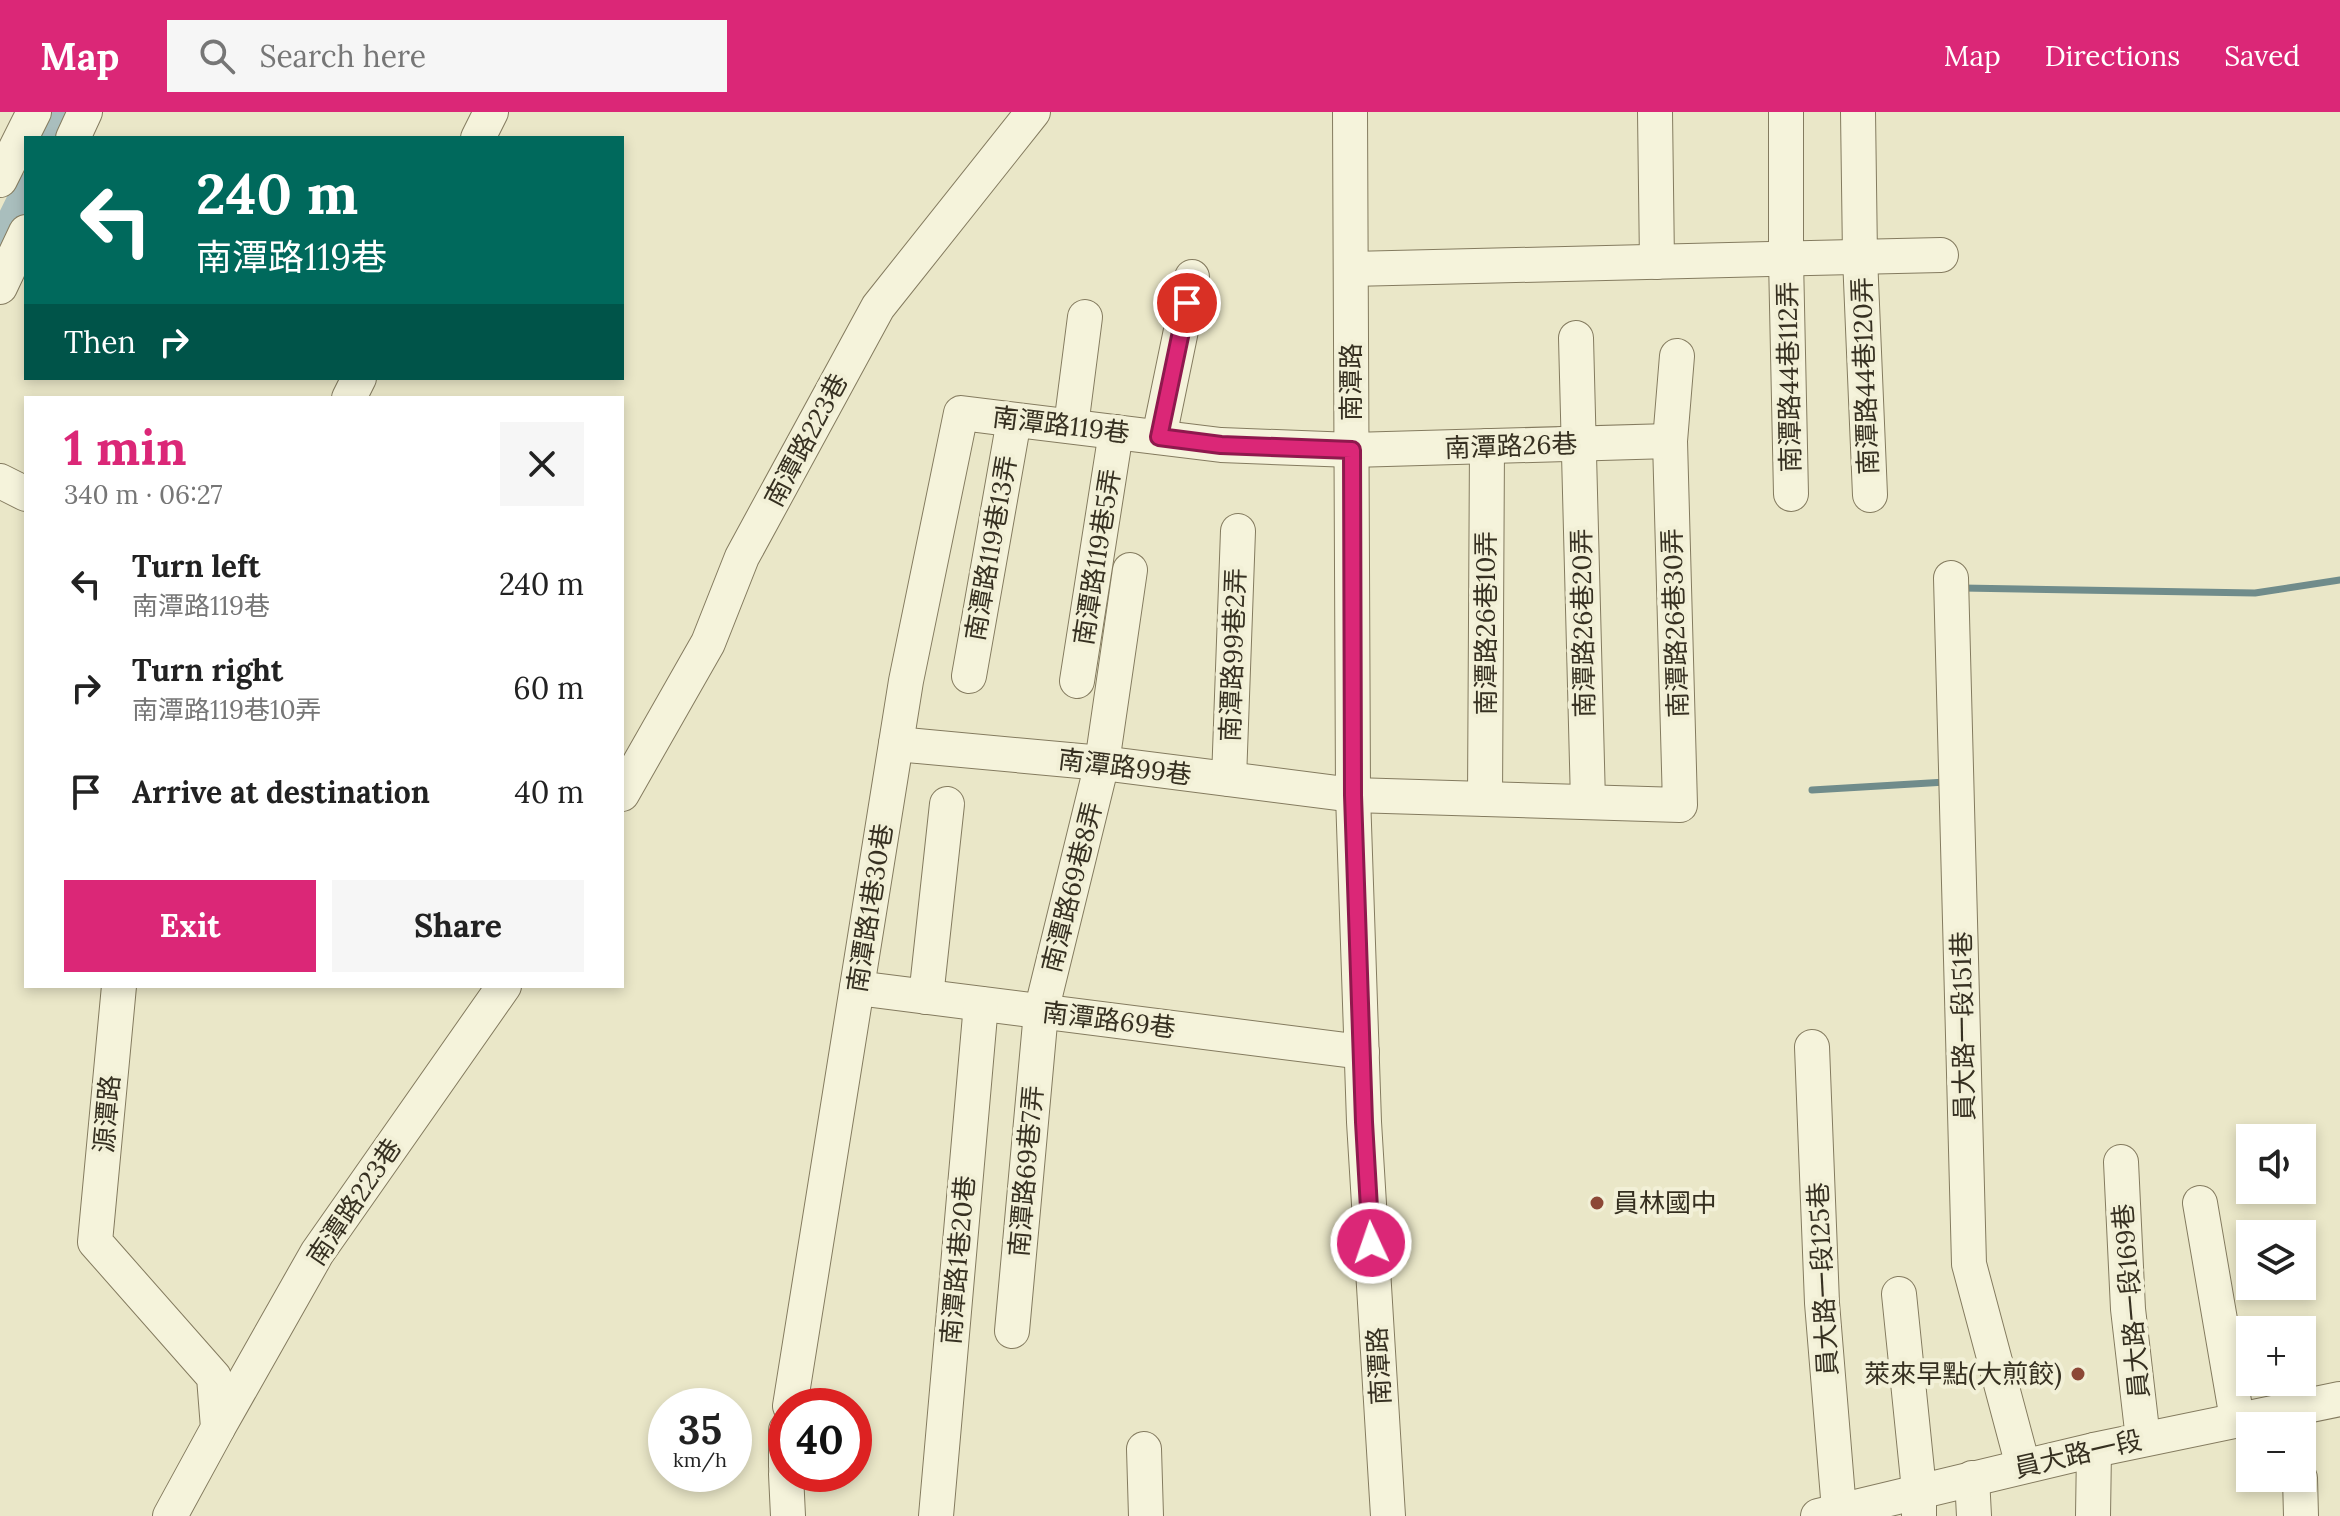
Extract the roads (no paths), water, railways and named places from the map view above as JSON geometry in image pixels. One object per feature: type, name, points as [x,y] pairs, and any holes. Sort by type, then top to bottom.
[{"type":"street","points":[[0,180],[34,112]]},
{"type":"street","points":[[74,136],[85,112]]},
{"type":"street","points":[[479,136],[491,112]]},
{"type":"street","name":"南潭路223巷","points":[[624,790],[708,643],[742,557],[878,307],[1033,112]]},
{"type":"street","name":"南潭路","points":[[1350,112],[1353,795],[1364,1122],[1388,1516]]},
{"type":"street","points":[[1655,112],[1657,262]]},
{"type":"street","name":"南潭路44巷112弄","points":[[1786,112],[1791,494]]},
{"type":"street","name":"南潭路44巷120弄","points":[[1858,112],[1860,257],[1870,495]]},
{"type":"street","points":[[0,287],[24,236]]},
{"type":"street","points":[[1351,269],[1941,255]]},
{"type":"street","points":[[1159,437],[1192,277]]},
{"type":"street","points":[[1071,426],[1085,317]]},
{"type":"street","name":"南潭路26巷20弄","points":[[1576,338],[1588,802]]},
{"type":"street","name":"南潭路26巷30弄","points":[[1677,356],[1670,441],[1680,805]]},
{"type":"street","name":"南潭路119巷","points":[[961,413],[1221,445],[1352,450]]},
{"type":"street","name":"南潭路1巷30巷","points":[[793,1388],[906,681],[961,413]]},
{"type":"street","name":"南潭路119巷13弄","points":[[969,676],[1014,420]]},
{"type":"street","name":"南潭路119巷5弄","points":[[1077,681],[1116,432]]},
{"type":"street","name":"南潭路26巷","points":[[1352,450],[1670,441]]},
{"type":"street","name":"南潭路26巷10弄","points":[[1485,799],[1487,446]]},
{"type":"street","points":[[0,481],[24,493]]},
{"type":"street","name":"南潭路99巷2弄","points":[[1229,779],[1238,531]]},
{"type":"street","name":"南潭路69巷8弄","points":[[1041,1012],[1102,763],[1130,570]]},
{"type":"street","name":"員大路一段151巷","points":[[1951,578],[1969,1264],[2023,1466]]},
{"type":"street","name":"南潭路99巷","points":[[896,744],[1102,763],[1353,795],[1680,805]]},
{"type":"street","points":[[926,997],[947,804]]},
{"type":"street","name":"源潭路","points":[[119,988],[95,1242],[214,1377],[218,1428]]},
{"type":"street","name":"南潭路223巷","points":[[170,1516],[317,1253],[503,988]]},
{"type":"street","name":"南潭路69巷","points":[[857,988],[1362,1052]]},
{"type":"street","name":"南潭路1巷20巷","points":[[936,1516],[981,1004]]},
{"type":"street","name":"南潭路69巷7弄","points":[[1012,1331],[1041,1012]]},
{"type":"street","name":"員大路一段125巷","points":[[1812,1047],[1829,1514]]},
{"type":"street","name":"員大路一段169巷","points":[[2121,1162],[2128,1309],[2143,1439]]},
{"type":"street","points":[[2200,1203],[2236,1413]]},
{"type":"street","points":[[1899,1294],[1919,1503]]},
{"type":"street","name":"員大路一段","points":[[2309,1412],[2340,1399]]},
{"type":"street","name":"員大路一段","points":[[1829,1514],[1919,1503],[1972,1478],[2236,1419]]},
{"type":"street","points":[[1144,1449],[1146,1516]]},
{"type":"street","points":[[2093,1516],[2094,1450]]},
{"type":"street","points":[[1972,1478],[1974,1516]]},
{"type":"street","points":[[787,1492],[788,1516]]},
{"type":"street","points":[[2300,1492],[2301,1516]]},
{"type":"waterway","points":[[50,136],[61,112]]},
{"type":"waterway","points":[[0,238],[24,189]]},
{"type":"waterway","points":[[1962,588],[2255,593],[2340,580]]},
{"type":"waterway","points":[[1812,790],[1946,782]]},
{"type":"place","name":"員林國中","points":[[1597,1203]]},
{"type":"place","name":"萊來早點(大煎餃)","points":[[2078,1374]]}]
